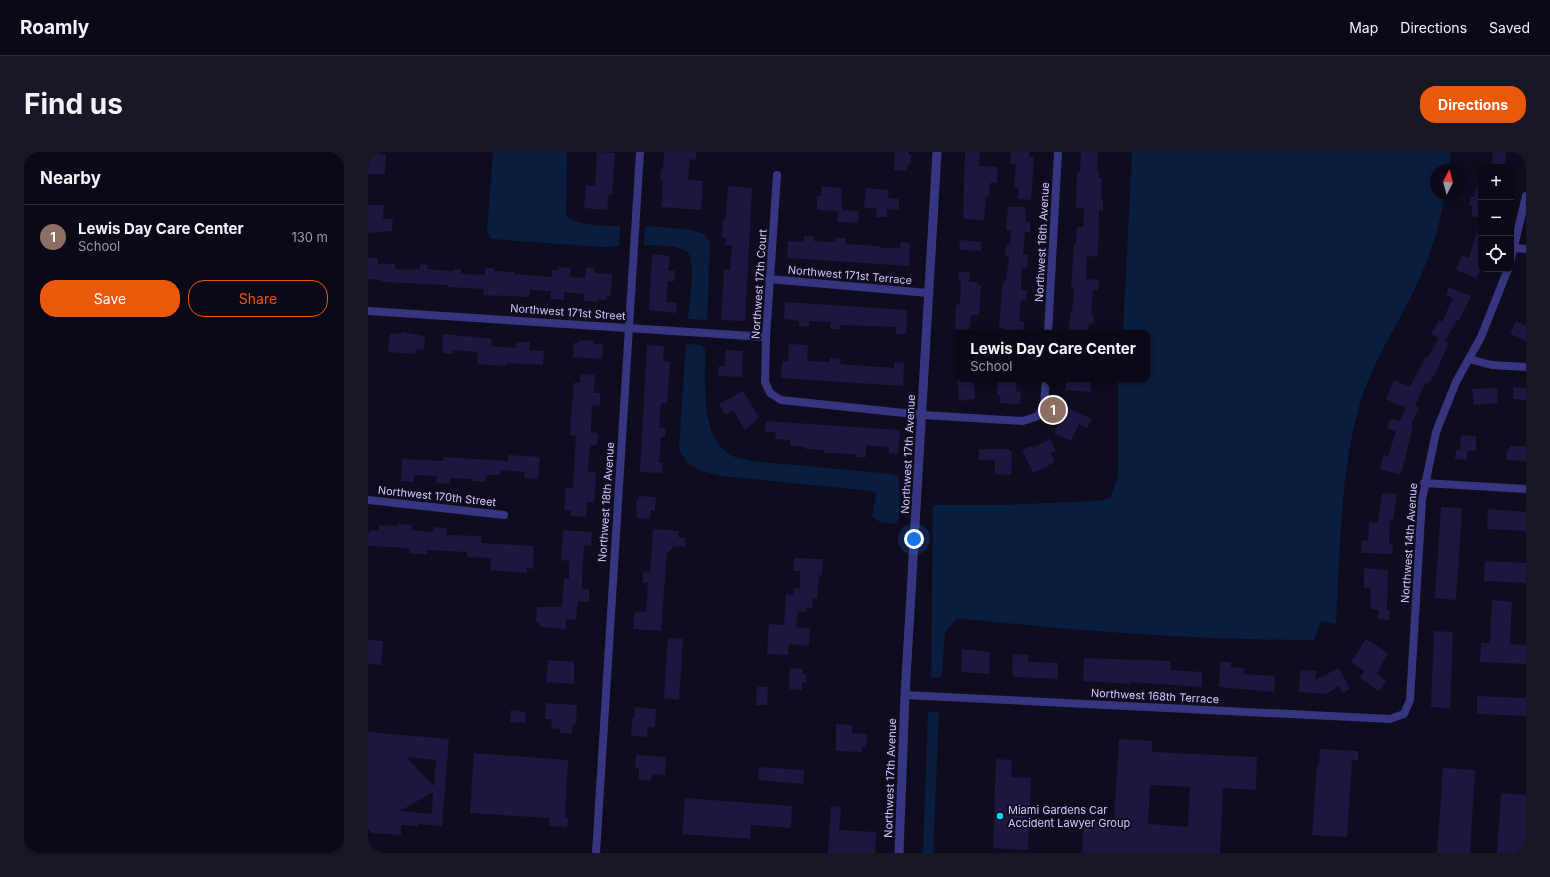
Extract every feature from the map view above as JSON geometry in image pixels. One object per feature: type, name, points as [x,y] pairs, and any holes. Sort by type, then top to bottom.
[{"type":"street","name":"Northwest 18th Avenue","points":[[596,853],[640,152]]},
{"type":"street","name":"Northwest 17th Avenue","points":[[900,853],[905,695],[923,415],[928,293],[937,152]]},
{"type":"street","name":"Northwest 16th Avenue","points":[[1048,330],[1058,152]]},
{"type":"street","name":"Northwest 17th Court","points":[[777,175],[764,382],[770,393],[781,400],[923,415]]},
{"type":"street","points":[[1526,196],[1515,248],[1526,249]]},
{"type":"street","name":"Northwest 14th Avenue","points":[[1404,714],[1410,700],[1420,520],[1424,483],[1436,432],[1456,382],[1481,337],[1507,272]]},
{"type":"street","name":"Northwest 171st Terrace","points":[[770,279],[928,293]]},
{"type":"street","name":"Northwest 171st Street","points":[[368,311],[766,337]]},
{"type":"street","points":[[1469,359],[1492,365],[1526,367]]},
{"type":"street","points":[[923,415],[1023,421],[1038,416],[1044,405],[1046,382]]},
{"type":"street","points":[[1424,483],[1526,489]]},
{"type":"street","name":"Northwest 170th Street","points":[[368,500],[504,514]]},
{"type":"street","name":"Northwest 168th Terrace","points":[[905,695],[1390,719],[1404,714]]},
{"type":"water","points":[[491,152],[567,152],[566,215],[570,219],[583,223],[620,226],[619,246],[603,247],[491,239],[487,231],[493,153]]},
{"type":"water","points":[[1132,152],[1451,152],[1450,164],[1430,164],[1430,200],[1444,200],[1437,229],[1421,275],[1409,301],[1377,360],[1359,407],[1353,432],[1344,486],[1336,624],[1321,621],[1314,640],[1269,640],[1136,634],[957,618],[945,633],[942,672],[940,678],[931,677],[933,505],[999,505],[1099,501],[1110,498],[1118,477],[1118,382],[1150,382],[1150,330],[1123,330]]},
{"type":"water","points":[[650,226],[692,230],[704,234],[710,243],[707,320],[688,319],[692,264],[687,252],[682,249],[666,246],[644,245],[645,227]]},
{"type":"water","points":[[686,344],[702,345],[705,350],[705,392],[709,421],[713,434],[720,446],[730,455],[751,461],[893,474],[899,477],[900,509],[896,524],[880,522],[872,516],[876,494],[871,491],[723,476],[701,471],[688,464],[679,449]]},
{"type":"water","points":[[928,712],[939,712],[933,853],[923,853]]},
{"type":"building","points":[[368,152],[381,152],[380,154],[386,155],[385,174],[368,174]]},
{"type":"building","points":[[597,152],[615,153],[612,195],[609,194],[607,210],[584,208],[586,185],[595,186]]},
{"type":"building","points":[[664,152],[696,152],[696,160],[690,159],[688,180],[703,181],[701,210],[661,207],[663,180],[660,180],[661,169],[663,169]]},
{"type":"building","points":[[895,152],[908,152],[908,154],[911,154],[910,165],[907,165],[907,171],[894,170]]},
{"type":"building","points":[[965,152],[980,152],[979,166],[998,167],[997,183],[990,183],[989,196],[986,196],[984,220],[964,219],[963,216]]},
{"type":"building","points":[[1011,152],[1029,152],[1029,157],[1034,157],[1031,200],[1018,199],[1019,188],[1014,188],[1016,164],[1010,164]]},
{"type":"building","points":[[1081,152],[1098,152],[1097,171],[1099,171],[1099,178],[1102,178],[1101,199],[1103,199],[1103,211],[1099,211],[1098,257],[1087,256],[1086,279],[1099,280],[1098,290],[1093,290],[1091,315],[1094,315],[1093,324],[1089,323],[1088,330],[1069,330],[1070,312],[1072,312],[1074,288],[1071,288],[1074,244],[1076,244],[1077,227],[1083,227],[1084,208],[1076,208],[1077,172],[1080,172]]},
{"type":"building","points":[[1493,152],[1506,152],[1505,164],[1492,164]]},
{"type":"building","points":[[1478,181],[1478,217],[1471,216],[1473,206],[1469,205],[1471,197],[1474,197]]},
{"type":"building","points":[[728,186],[752,188],[745,321],[721,320],[724,269],[730,270],[732,245],[725,245],[726,238],[722,237],[723,219],[726,219]]},
{"type":"building","points":[[822,186],[841,188],[842,210],[859,211],[858,223],[837,222],[838,211],[817,210],[817,196],[821,196]]},
{"type":"building","points":[[866,188],[889,190],[888,198],[899,199],[899,210],[887,209],[887,217],[876,217],[877,208],[864,208]]},
{"type":"building","points":[[368,205],[384,205],[383,219],[393,219],[392,231],[368,233]]},
{"type":"building","points":[[1008,207],[1025,207],[1026,222],[1030,223],[1030,232],[1025,232],[1023,254],[1028,255],[1027,268],[1022,267],[1021,290],[1027,291],[1026,300],[1021,300],[1019,321],[1024,322],[1023,330],[1005,330],[999,328],[1003,281],[1006,281],[1009,256],[1005,256],[1006,245],[1010,245],[1011,230],[1006,230]]},
{"type":"building","points":[[1478,227],[1478,272],[1480,272],[1476,278],[1456,270],[1462,256],[1469,258]]},
{"type":"building","points":[[804,236],[814,236],[814,241],[835,242],[836,238],[846,238],[845,244],[880,246],[880,248],[900,248],[901,242],[910,243],[909,266],[787,258],[788,241],[804,242]]},
{"type":"building","points":[[960,240],[981,242],[981,251],[959,250]]},
{"type":"building","points":[[652,254],[670,256],[668,271],[675,271],[674,281],[668,281],[666,302],[677,303],[676,313],[649,310]]},
{"type":"building","points":[[368,258],[378,258],[378,264],[395,264],[395,269],[420,269],[420,264],[428,265],[427,269],[453,271],[454,269],[461,269],[461,274],[485,275],[485,268],[494,268],[494,271],[552,277],[552,270],[559,270],[559,267],[571,268],[570,277],[585,278],[586,267],[594,268],[594,273],[612,274],[611,296],[607,296],[607,300],[597,299],[597,302],[584,301],[584,294],[564,292],[564,300],[551,299],[551,291],[530,290],[529,297],[483,295],[484,289],[448,287],[448,285],[381,282],[381,280],[368,279]]},
{"type":"building","points":[[959,272],[970,272],[969,282],[977,282],[977,285],[981,285],[979,315],[971,315],[970,328],[968,330],[955,329],[956,304],[960,305],[961,281],[958,281]]},
{"type":"building","points":[[1449,287],[1471,296],[1459,321],[1457,320],[1445,341],[1449,343],[1435,374],[1428,384],[1425,383],[1415,406],[1419,408],[1411,425],[1413,425],[1402,472],[1400,471],[1400,474],[1380,470],[1383,455],[1388,456],[1396,431],[1387,428],[1390,419],[1400,421],[1406,408],[1386,399],[1394,380],[1410,387],[1426,356],[1428,357],[1439,338],[1431,334],[1439,320],[1442,322],[1453,298],[1446,295]]},
{"type":"building","points":[[785,302],[907,310],[906,334],[896,334],[896,327],[840,325],[840,329],[830,329],[831,322],[809,321],[809,327],[799,326],[799,321],[784,319]]},
{"type":"building","points":[[1516,321],[1526,326],[1526,341],[1510,334]]},
{"type":"building","points":[[402,332],[425,336],[424,350],[416,349],[415,354],[388,352],[390,333],[401,334]]},
{"type":"building","points":[[443,334],[492,339],[491,346],[516,348],[517,342],[530,342],[529,350],[544,351],[543,365],[507,363],[507,366],[477,364],[478,352],[453,350],[453,354],[442,353]]},
{"type":"building","points":[[579,340],[595,341],[594,344],[603,344],[602,359],[573,357],[574,343],[578,343]]},
{"type":"building","points":[[789,344],[808,345],[807,361],[830,362],[830,358],[841,359],[840,364],[894,368],[894,362],[904,363],[903,386],[781,378],[782,361],[788,361]]},
{"type":"building","points":[[647,345],[664,346],[663,361],[670,362],[667,403],[661,403],[659,427],[666,428],[665,437],[661,437],[659,463],[663,463],[662,473],[640,472]]},
{"type":"building","points":[[726,350],[743,351],[742,377],[718,376],[719,366],[725,366]]},
{"type":"building","points":[[580,374],[595,375],[594,393],[600,393],[600,406],[592,405],[591,432],[598,433],[597,445],[590,445],[588,472],[596,472],[594,503],[587,502],[586,517],[571,516],[571,511],[564,510],[566,488],[573,488],[576,436],[570,435],[571,416],[574,383],[580,383]]},
{"type":"building","points":[[957,382],[973,382],[975,399],[959,401]]},
{"type":"building","points":[[998,382],[1017,382],[1016,391],[1021,392],[1020,404],[1000,403],[1000,395],[997,395]]},
{"type":"building","points":[[1066,382],[1090,382],[1091,392],[1066,390]]},
{"type":"building","points":[[1513,387],[1526,388],[1526,400],[1513,399]]},
{"type":"building","points":[[1497,388],[1498,403],[1474,405],[1472,389]]},
{"type":"building","points":[[743,391],[759,418],[745,430],[733,410],[725,415],[719,404]]},
{"type":"building","points":[[1067,407],[1092,419],[1087,428],[1079,424],[1071,441],[1054,433]]},
{"type":"building","points":[[766,421],[900,430],[898,454],[889,453],[889,447],[866,445],[866,457],[855,457],[856,454],[824,453],[824,450],[790,446],[790,440],[775,439],[776,432],[765,432]]},
{"type":"building","points":[[1461,435],[1476,436],[1476,451],[1467,451],[1467,460],[1455,459],[1456,450],[1460,450]]},
{"type":"building","points":[[1050,439],[1056,451],[1051,453],[1055,462],[1033,473],[1022,450],[1031,446],[1032,448]]},
{"type":"building","points":[[1510,446],[1526,446],[1526,461],[1507,460],[1507,449],[1510,449]]},
{"type":"building","points":[[979,449],[1009,449],[1009,451],[1012,451],[1011,475],[995,474],[995,460],[979,460]]},
{"type":"building","points":[[508,455],[540,457],[538,479],[524,478],[525,472],[500,470],[500,475],[486,475],[485,482],[472,481],[472,479],[450,478],[450,484],[436,483],[437,476],[414,475],[414,482],[401,481],[402,459],[443,461],[443,457],[508,461]]},
{"type":"building","points":[[1382,493],[1397,494],[1393,520],[1390,519],[1389,544],[1393,544],[1392,554],[1361,553],[1362,540],[1368,541],[1369,522],[1378,523]]},
{"type":"building","points":[[639,496],[656,497],[655,511],[651,510],[650,519],[637,518],[636,501],[638,501]]},
{"type":"building","points":[[1441,507],[1462,508],[1456,600],[1435,598]]},
{"type":"building","points":[[1488,509],[1526,512],[1526,531],[1487,529]]},
{"type":"building","points":[[398,524],[412,525],[411,530],[433,532],[433,527],[447,528],[446,535],[482,536],[481,543],[534,546],[533,569],[527,568],[526,573],[490,570],[491,558],[467,557],[467,552],[427,550],[427,555],[409,553],[410,548],[368,546],[368,532],[371,530],[379,531],[379,525],[398,526]]},
{"type":"building","points":[[653,529],[679,531],[678,537],[685,538],[685,547],[674,546],[667,553],[661,631],[633,629],[635,611],[646,612],[648,583],[643,583],[643,571],[650,572]]},
{"type":"building","points":[[563,530],[592,532],[591,546],[584,545],[582,574],[582,589],[589,589],[589,602],[578,601],[576,620],[566,619],[566,629],[540,627],[540,623],[536,622],[537,607],[562,607],[564,579],[569,579],[569,561],[561,560]]},
{"type":"building","points":[[794,558],[823,559],[822,575],[819,575],[817,599],[813,598],[812,609],[806,608],[806,612],[798,611],[796,627],[810,628],[809,646],[789,644],[788,655],[767,654],[769,624],[784,625],[786,594],[793,595],[794,588],[800,588],[800,571],[793,571]]},
{"type":"building","points":[[1485,561],[1526,563],[1526,583],[1484,581]]},
{"type":"building","points":[[1364,568],[1388,570],[1387,610],[1390,610],[1389,620],[1378,619],[1379,610],[1370,609],[1371,589],[1364,588]]},
{"type":"building","points":[[1492,600],[1512,602],[1510,644],[1526,645],[1526,664],[1480,662],[1481,643],[1490,643]]},
{"type":"building","points":[[1434,631],[1453,632],[1450,708],[1431,707]]},
{"type":"building","points":[[668,638],[683,639],[679,700],[664,698]]},
{"type":"building","points":[[1366,639],[1388,653],[1377,674],[1386,681],[1379,691],[1360,678],[1364,671],[1351,662]]},
{"type":"building","points":[[368,640],[383,641],[381,665],[368,664]]},
{"type":"building","points":[[962,649],[990,652],[989,674],[961,672]]},
{"type":"building","points":[[1013,654],[1028,655],[1028,662],[1058,663],[1058,679],[1014,677],[1014,675],[1012,675]]},
{"type":"building","points":[[1084,658],[1171,661],[1170,670],[1202,672],[1202,687],[1130,682],[1130,684],[1083,681]]},
{"type":"building","points":[[548,660],[574,662],[574,684],[546,682]]},
{"type":"building","points":[[1220,662],[1231,662],[1231,667],[1244,668],[1243,674],[1275,676],[1274,692],[1219,687]]},
{"type":"building","points":[[790,668],[803,669],[803,674],[806,674],[806,683],[802,683],[802,690],[789,689]]},
{"type":"building","points":[[1339,668],[1350,689],[1342,693],[1339,686],[1326,694],[1299,692],[1300,670],[1316,671],[1315,680]]},
{"type":"building","points":[[757,687],[768,687],[767,705],[756,705]]},
{"type":"building","points":[[1477,696],[1526,698],[1526,716],[1477,714]]},
{"type":"building","points":[[546,703],[577,705],[576,724],[573,724],[572,734],[560,733],[560,729],[551,728],[552,719],[545,719]]},
{"type":"building","points":[[635,707],[656,709],[655,728],[648,727],[647,737],[631,736],[632,718],[634,718]]},
{"type":"building","points":[[511,710],[526,712],[525,723],[510,722]]},
{"type":"building","points":[[836,724],[852,725],[852,733],[867,734],[866,747],[862,747],[862,752],[836,751]]},
{"type":"building","points":[[368,732],[449,739],[442,826],[418,824],[418,826],[401,825],[401,835],[370,833],[370,830],[368,830]],"holes":[[[406,757],[436,760],[434,786]],[[433,792],[432,814],[400,811]]]},
{"type":"building","points":[[1119,739],[1152,741],[1152,752],[1257,757],[1256,790],[1223,788],[1220,853],[1082,853],[1084,820],[1114,822]],"holes":[[[1150,785],[1190,787],[1188,827],[1148,824]]]},
{"type":"building","points":[[1320,749],[1358,751],[1358,760],[1352,760],[1347,837],[1312,835],[1317,765],[1319,765]]},
{"type":"building","points":[[474,753],[568,760],[565,817],[568,818],[567,827],[549,826],[550,818],[470,813]]},
{"type":"building","points":[[636,755],[666,757],[665,775],[652,774],[651,781],[639,780],[639,768],[635,768]]},
{"type":"building","points":[[996,759],[1012,760],[1011,777],[1031,778],[1028,850],[993,848]]},
{"type":"building","points":[[759,767],[804,770],[803,784],[758,780]]},
{"type":"building","points":[[1443,768],[1475,770],[1470,853],[1437,853]]},
{"type":"building","points":[[1501,793],[1526,795],[1526,853],[1497,853]]},
{"type":"building","points":[[685,798],[792,806],[791,828],[751,825],[750,839],[682,834]]},
{"type":"building","points":[[831,806],[841,807],[839,830],[876,832],[875,853],[828,853]]},
{"type":"place","name":"Lewis Day Care Center","points":[[1053,410]]},
{"type":"place","name":"Miami Gardens Car Accident Lawyer Group","points":[[1000,816]]}]
